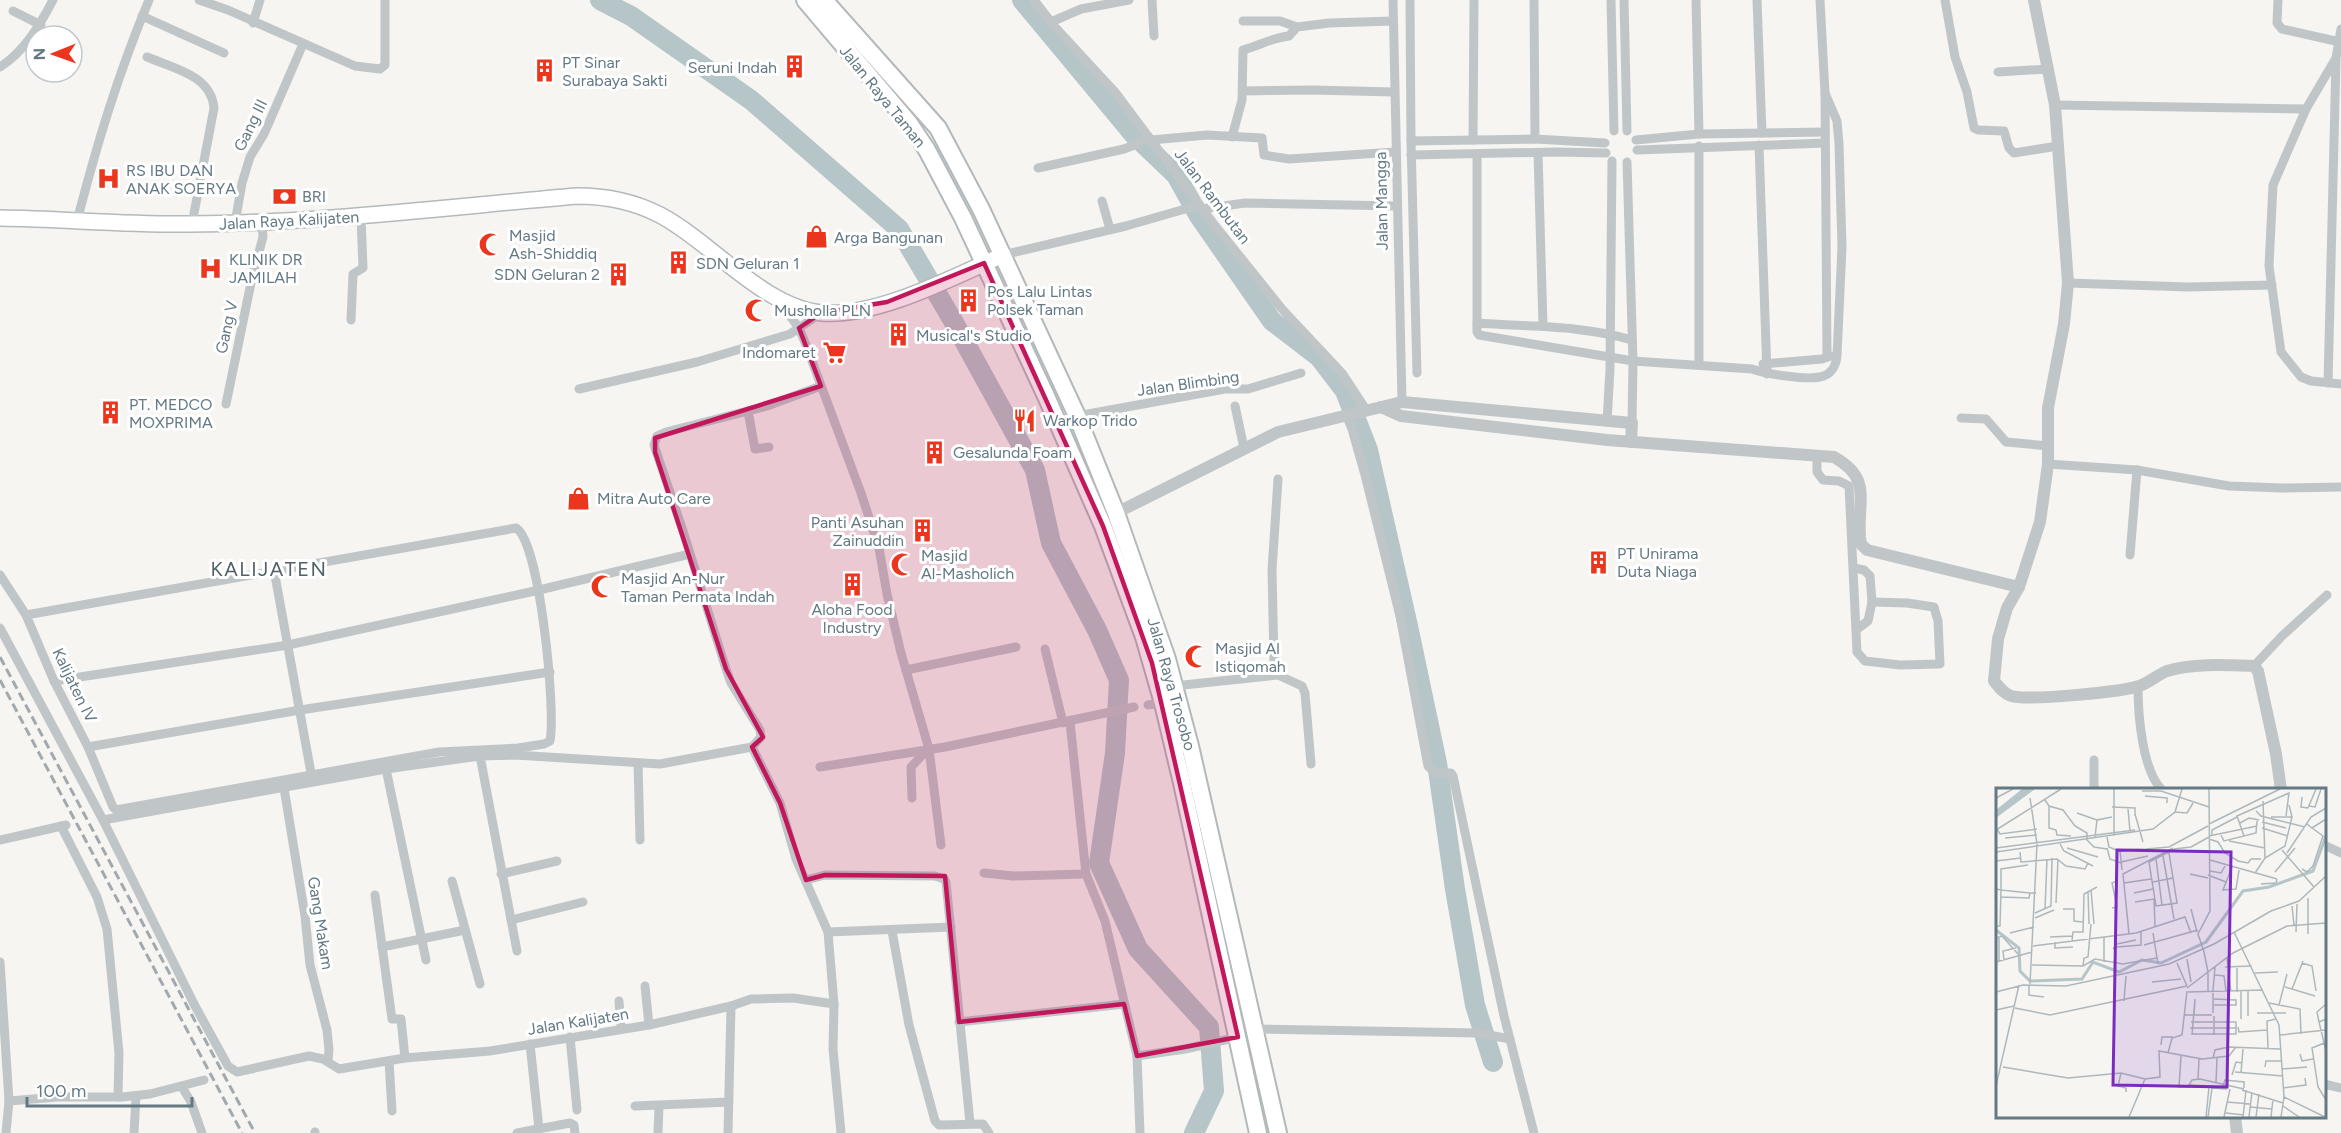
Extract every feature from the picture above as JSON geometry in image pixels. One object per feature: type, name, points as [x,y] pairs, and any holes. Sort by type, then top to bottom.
[{"type":"highway","name":"Jalan Raya Taman","points":[[805,0],[909,123],[927,150],[984,263]]},
{"type":"highway","name":"Jalan Raya Taman","points":[[824,0],[938,128],[1003,255]]},
{"type":"highway","name":"Jalan Raya Trosobo","points":[[1003,255],[1077,416],[1153,614],[1174,686],[1278,1133]]},
{"type":"highway","name":"Jalan Raya Trosobo","points":[[984,263],[1103,526],[1144,637],[1155,704],[1231,1039],[1258,1133]]},
{"type":"main road","name":"Jalan Raya Kalijaten","points":[[0,218],[109,224],[235,223],[361,216],[577,196],[625,201],[662,216],[777,298],[821,313]]},
{"type":"main road","points":[[821,313],[855,310],[918,292],[1003,255]]},
{"type":"street","points":[[41,24],[53,0]]},
{"type":"street","points":[[77,221],[101,130],[126,53],[149,0]]},
{"type":"street","points":[[199,0],[359,67],[382,69],[385,65],[385,0]]},
{"type":"street","points":[[253,22],[260,0]]},
{"type":"street","name":"Jalan Rambutan","points":[[1034,0],[1115,92],[1145,140],[1197,207],[1282,309],[1342,373],[1355,413],[1352,429],[1400,616],[1428,766],[1435,772],[1454,776],[1509,1039]]},
{"type":"street","points":[[1051,22],[1081,9],[1129,0]]},
{"type":"street","points":[[1152,0],[1154,36]]},
{"type":"street","name":"Jalan Mangga","points":[[1393,0],[1402,402]]},
{"type":"street","points":[[1410,0],[1411,155],[1418,374]]},
{"type":"street","points":[[1473,140],[1474,0]]},
{"type":"street","points":[[1534,0],[1535,140]]},
{"type":"street","points":[[1611,0],[1614,131]]},
{"type":"street","points":[[1411,141],[1535,140],[1608,152],[1617,163],[1627,162],[1635,155],[1636,145],[1627,131],[1624,0]]},
{"type":"street","points":[[1695,0],[1699,134]]},
{"type":"street","points":[[1757,0],[1762,133]]},
{"type":"street","points":[[1477,155],[1477,332],[1479,336],[1633,361],[1699,364],[1752,369],[1767,374],[1821,377],[1834,367],[1820,0]]},
{"type":"street","points":[[1945,0],[1955,57],[1967,92],[1974,128],[2004,131],[2009,148],[2014,153],[2058,146]]},
{"type":"street","points":[[2034,0],[2055,105],[2068,283],[2064,324],[2049,408],[2048,464],[2040,522],[2019,587],[2007,608],[1998,639],[1994,681],[2010,696],[2046,696],[2115,691],[2138,686],[2167,672],[2234,665],[2254,666],[2258,671],[2265,702],[2281,788]]},
{"type":"street","points":[[2278,0],[2277,23],[2282,29],[2340,42]]},
{"type":"street","points":[[13,11],[39,24]]},
{"type":"street","points":[[142,16],[224,53]]},
{"type":"street","points":[[1243,21],[1280,21],[1297,27],[1329,23],[1393,21]]},
{"type":"street","points":[[1232,137],[1243,91],[1243,50],[1260,46],[1273,37],[1289,36],[1297,27]]},
{"type":"street","points":[[2328,383],[2336,58],[2341,29]]},
{"type":"street","name":"Gang III","points":[[235,223],[242,183],[250,157],[264,134],[303,44]]},
{"type":"street","points":[[0,67],[14,57],[24,45]]},
{"type":"street","points":[[147,57],[198,78],[208,87],[213,98],[214,108],[192,224]]},
{"type":"street","points":[[2336,58],[2306,110],[2272,185],[2269,266],[2281,352],[2301,377],[2311,381],[2341,384]]},
{"type":"street","points":[[1998,72],[2048,69]]},
{"type":"street","points":[[1243,91],[1394,92]]},
{"type":"street","points":[[1825,93],[1837,121],[1842,247],[1832,356]]},
{"type":"street","points":[[2055,105],[2306,110]]},
{"type":"street","points":[[1824,122],[1837,121]]},
{"type":"street","points":[[1607,440],[1610,334],[1606,138],[1614,131],[1627,131]]},
{"type":"street","points":[[1636,145],[1699,134],[1825,132]]},
{"type":"street","points":[[1038,168],[1124,149],[1145,140],[1207,135],[1262,138],[1264,154],[1269,157],[1289,159],[1395,152]]},
{"type":"street","points":[[1636,145],[1825,143]]},
{"type":"street","points":[[1759,145],[1767,374]]},
{"type":"street","points":[[1699,146],[1699,364]]},
{"type":"street","points":[[1411,155],[1608,152]]},
{"type":"street","points":[[1538,153],[1543,325]]},
{"type":"street","points":[[1627,162],[1633,361],[1631,442]]},
{"type":"street","points":[[1102,201],[1110,229]]},
{"type":"street","points":[[1003,255],[1197,207],[1245,203],[1396,206]]},
{"type":"street","points":[[351,320],[353,274],[363,268],[361,216]]},
{"type":"street","name":"Gang V","points":[[226,404],[252,278],[263,237],[262,222]]},
{"type":"street","points":[[2068,283],[2189,287],[2272,285]]},
{"type":"street","points":[[777,298],[799,328],[861,493],[879,548],[887,594],[928,749],[941,845]]},
{"type":"street","points":[[579,389],[697,362],[789,334],[821,313]]},
{"type":"street","points":[[1477,323],[1543,325],[1610,334],[1632,340]]},
{"type":"street","points":[[1752,369],[1766,363],[1822,359],[1832,356]]},
{"type":"street","name":"Jalan Blimbing","points":[[1077,416],[1225,389],[1248,390],[1301,374]]},
{"type":"street","points":[[103,820],[386,769],[480,756],[515,755],[668,763],[752,747],[761,737],[760,730],[731,683],[655,452],[654,441],[657,436],[666,432],[748,411],[821,386]]},
{"type":"street","points":[[1116,513],[1278,432],[1402,402],[1632,423]]},
{"type":"street","points":[[1234,406],[1244,448]]},
{"type":"street","points":[[1381,407],[1401,416],[1435,425],[1834,457],[1856,474],[1861,494],[1861,544],[1867,550],[2019,587]]},
{"type":"street","points":[[748,411],[755,449],[769,447]]},
{"type":"street","points":[[1961,418],[1986,419],[2006,442],[2049,446]]},
{"type":"street","points":[[1817,456],[1817,472],[1823,480],[1832,480],[1849,486],[1857,652],[1865,661],[1900,665],[1940,664],[1938,621],[1934,607],[1907,603],[1872,602]]},
{"type":"street","points":[[2048,464],[2137,470],[2229,486],[2282,488],[2341,486]]},
{"type":"street","points":[[2130,555],[2137,470]]},
{"type":"street","points":[[1278,479],[1272,570],[1274,662],[1278,675]]},
{"type":"street","points":[[26,615],[273,570],[516,528],[523,535],[539,590],[550,672],[550,741],[518,748],[450,750],[311,773],[273,570]]},
{"type":"street","points":[[54,681],[288,645],[690,554]]},
{"type":"street","points":[[1854,568],[1864,570],[1870,576],[1872,602],[1868,621],[1857,629]]},
{"type":"street","name":"Kalijaten IV","points":[[0,575],[26,615],[54,681],[88,747],[116,810],[311,773]]},
{"type":"street","points":[[2254,666],[2282,636],[2327,595]]},
{"type":"street","name":"Jalan Kalijaten","points":[[0,628],[103,820],[194,1004],[228,1066],[237,1072],[309,1056],[328,1061],[339,1069],[405,1058],[490,1051],[649,1025],[731,1006],[751,999],[793,998],[834,1004]]},
{"type":"street","points":[[906,669],[1016,647]]},
{"type":"street","points":[[1045,650],[1066,722],[1085,869],[1105,921],[1137,1056],[1140,1133]]},
{"type":"street","points":[[88,747],[300,710],[550,672]]},
{"type":"street","points":[[1174,686],[1278,675],[1302,686],[1305,693],[1311,764]]},
{"type":"street","points":[[2138,686],[2143,743],[2154,778],[2161,788]]},
{"type":"street","points":[[820,767],[928,749],[1132,707]]},
{"type":"street","points":[[752,747],[780,803],[796,859],[828,932],[841,1133]]},
{"type":"street","points":[[912,798],[911,767],[928,749]]},
{"type":"street","points":[[480,756],[517,951]]},
{"type":"street","points":[[2094,760],[2094,788]]},
{"type":"street","points":[[638,763],[640,840]]},
{"type":"street","points":[[386,769],[426,960]]},
{"type":"street","name":"Gang Makam","points":[[284,788],[305,916],[310,964],[327,1030],[328,1061]]},
{"type":"street","points":[[0,840],[63,826],[97,897],[107,929],[119,1053],[128,1097],[136,1112],[134,1133]]},
{"type":"street","points":[[2326,846],[2341,853]]},
{"type":"street","points":[[501,874],[558,861]]},
{"type":"street","points":[[984,873],[1012,876],[1085,869]]},
{"type":"street","points":[[804,876],[939,876],[946,882],[970,1123]]},
{"type":"street","points":[[452,881],[480,984]]},
{"type":"street","points":[[375,895],[392,1019],[401,1019],[405,1058]]},
{"type":"street","points":[[511,920],[583,902]]},
{"type":"street","points":[[828,932],[951,927]]},
{"type":"street","points":[[382,947],[465,930]]},
{"type":"street","points":[[892,931],[909,1025],[935,1120],[939,1125],[983,1124],[989,1133]]},
{"type":"street","points":[[0,962],[8,1105],[6,1133]]},
{"type":"street","points":[[645,987],[649,1025]]},
{"type":"street","points":[[619,1001],[621,1029]]},
{"type":"street","points":[[959,1022],[1124,1004]]},
{"type":"street","points":[[728,1133],[731,1006]]},
{"type":"street","points":[[1254,1029],[1479,1033],[1509,1039],[1534,1133]]},
{"type":"street","points":[[570,1037],[578,1110]]},
{"type":"street","points":[[1137,1056],[1231,1039]]},
{"type":"street","points":[[530,1044],[539,1129]]},
{"type":"street","points":[[389,1061],[392,1111]]},
{"type":"street","points":[[8,1105],[57,1097],[186,1095],[204,1080]]},
{"type":"street","points":[[2326,1084],[2341,1088]]},
{"type":"street","points":[[186,1095],[202,1133]]},
{"type":"street","points":[[635,1106],[729,1102]]},
{"type":"street","points":[[658,1133],[659,1106]]},
{"type":"street","points":[[2235,1118],[2237,1133]]},
{"type":"street","points":[[517,1133],[570,1123],[574,1125],[575,1133]]},
{"type":"highlighted area","points":[[984,263],[1103,526],[1152,663],[1238,1037],[1137,1056],[1124,1004],[959,1022],[945,876],[825,875],[806,880],[780,803],[752,747],[763,737],[726,669],[655,452],[655,438],[821,386],[799,328],[821,313],[887,302]]},
{"type":"waterway","points":[[600,0],[631,16],[751,100],[899,229],[952,319],[1035,470],[1051,543],[1097,630],[1119,680],[1115,753],[1099,863],[1138,949],[1209,1027],[1214,1091],[1194,1133]]},
{"type":"waterway","points":[[1022,0],[1135,136],[1176,175],[1199,216],[1272,321],[1319,357],[1345,391],[1368,450],[1408,626],[1437,763],[1475,1005],[1493,1062]]},
{"type":"railway","points":[[0,657],[255,1133]]},
{"type":"railway","points":[[0,680],[242,1133]]},
{"type":"place","name":"Seruni Indah","points":[[795,67]]},
{"type":"place","name":"PT Sinar Surabaya Sakti","points":[[544,71]]},
{"type":"place","name":"RS IBU DAN ANAK SOERYA","points":[[108,179]]},
{"type":"place","name":"BRI","points":[[284,196]]},
{"type":"place","name":"Arga Bangunan","points":[[816,237]]},
{"type":"place","name":"Masjid Ash-Shiddiq","points":[[491,244]]},
{"type":"place","name":"SDN Geluran 1","points":[[678,263]]},
{"type":"place","name":"KLINIK DR JAMILAH","points":[[211,268]]},
{"type":"place","name":"SDN Geluran 2","points":[[618,274]]},
{"type":"place","name":"Pos Lalu Lintas Polsek Taman","points":[[969,300]]},
{"type":"place","name":"Musholla PLN","points":[[756,310]]},
{"type":"place","name":"Musical's Studio","points":[[898,335]]},
{"type":"place","name":"Indomaret","points":[[834,352]]},
{"type":"place","name":"PT. MEDCO MOXPRIMA","points":[[111,413]]},
{"type":"place","name":"Warkop Trido","points":[[1025,420]]},
{"type":"place","name":"Gesalunda Foam","points":[[935,452]]},
{"type":"place","name":"Mitra Auto Care","points":[[579,498]]},
{"type":"place","name":"Panti Asuhan Zainuddin","points":[[922,531]]},
{"type":"place","name":"PT Unirama Duta Niaga","points":[[1599,562]]},
{"type":"place","name":"Masjid Al-Masholich","points":[[903,564]]},
{"type":"place","name":"Aloha Food Industry","points":[[852,584]]},
{"type":"place","name":"Masjid An-Nur Taman Permata Indah","points":[[603,587]]},
{"type":"place","name":"Masjid Al Istiqomah","points":[[1197,657]]},
{"type":"district","name":"KALIJATEN","points":[[269,569]]}]
